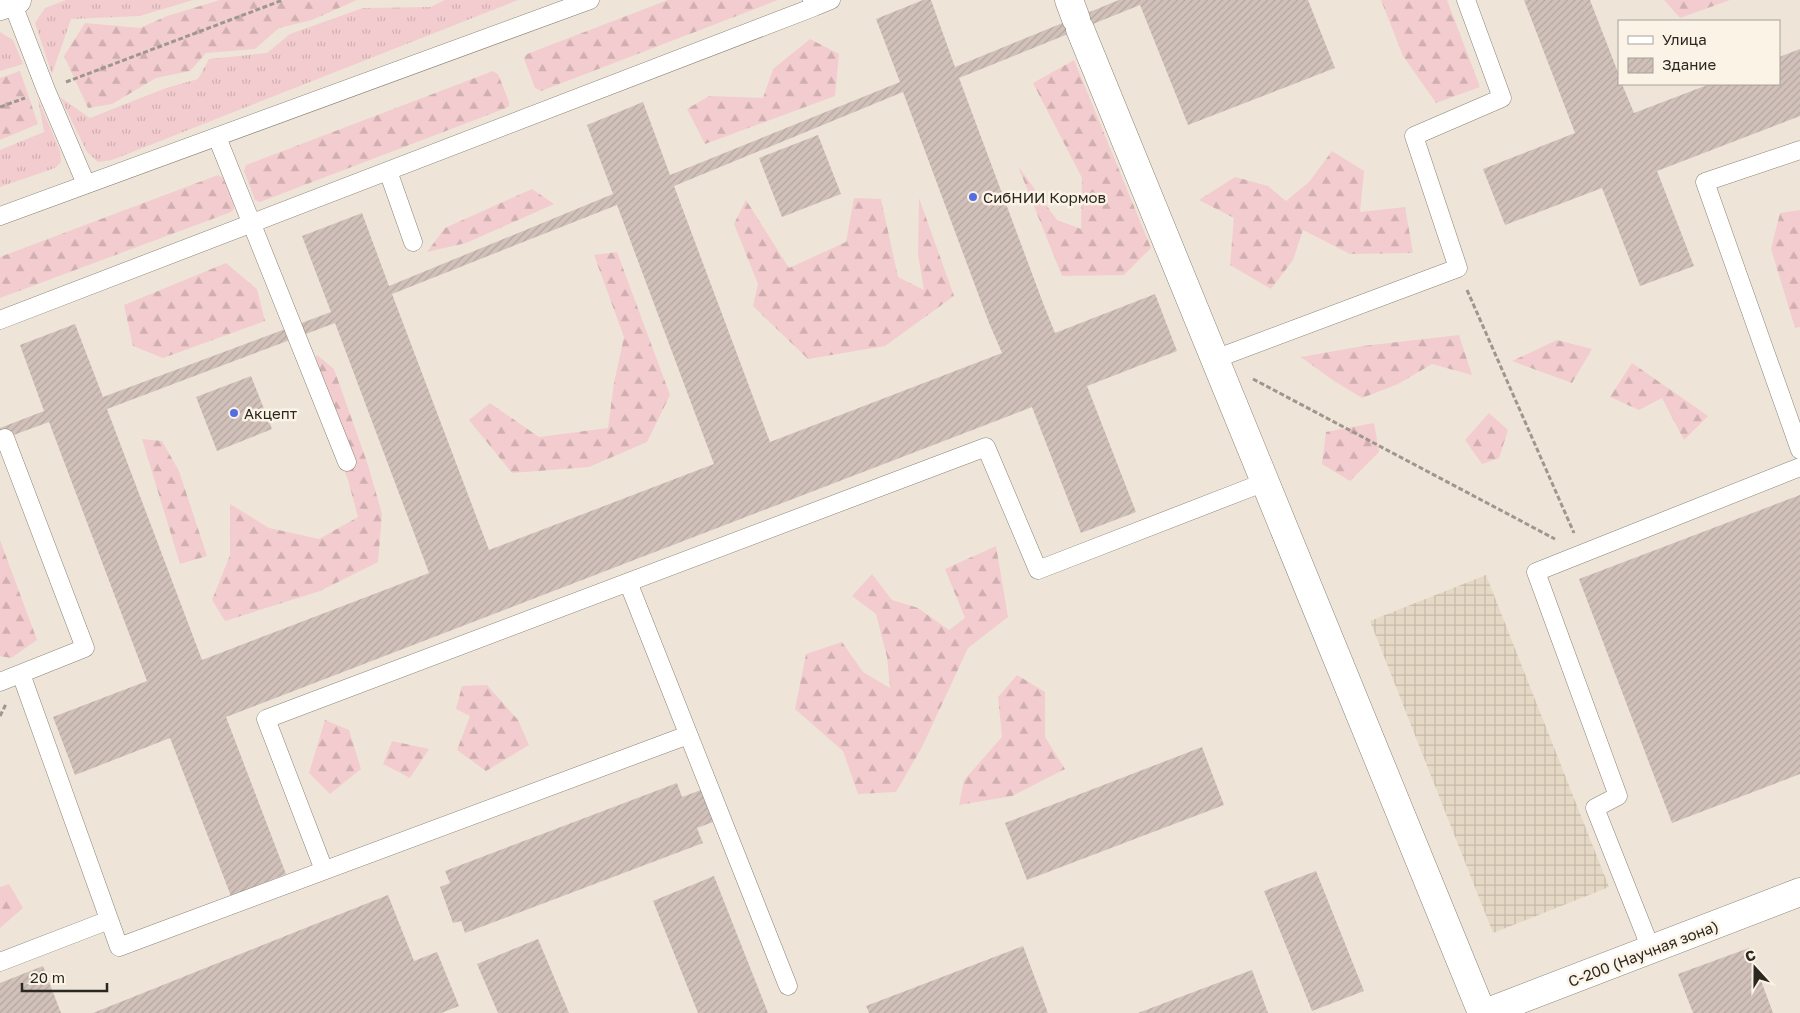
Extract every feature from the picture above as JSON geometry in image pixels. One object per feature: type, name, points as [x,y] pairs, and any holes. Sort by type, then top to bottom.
[{"type":"street","points":[[1075,16],[1484,1013]]},
{"type":"street","name":"С-200 (Научная зона)","points":[[1484,1013],[1800,892]]},
{"type":"lane","points":[[0,216],[590,0]]},
{"type":"lane","points":[[0,320],[388,171],[813,3],[831,0]]},
{"type":"lane","points":[[1215,359],[1458,268],[1414,136],[1502,98],[1466,0]]},
{"type":"lane","points":[[10,3],[86,184]]},
{"type":"lane","points":[[217,136],[347,462]]},
{"type":"lane","points":[[1800,150],[1705,182],[1800,450]]},
{"type":"lane","points":[[388,171],[414,242]]},
{"type":"lane","points":[[0,682],[85,648],[2,430]]},
{"type":"lane","points":[[324,870],[266,719],[986,447],[1038,570],[1266,482]]},
{"type":"lane","points":[[1651,949],[1595,808],[1618,796],[1536,572],[1800,467]]},
{"type":"lane","points":[[628,582],[788,986]]},
{"type":"lane","points":[[21,674],[119,947],[688,735]]},
{"type":"lane","points":[[0,962],[109,920]]},
{"type":"path","points":[[0,107],[283,0]]},
{"type":"path","points":[[1458,268],[1583,554]]},
{"type":"path","points":[[1215,359],[1583,554]]},
{"type":"shaded area","points":[[1486,575],[1609,887],[1493,933],[1370,621]]},
{"type":"green space","points":[[66,0],[193,0],[140,16],[71,19],[52,74],[35,23],[45,8]]},
{"type":"green space","points":[[220,0],[357,0],[312,20],[279,28],[255,49],[206,53],[190,71],[156,78],[112,104],[88,108],[64,56],[85,23],[140,28],[167,16]]},
{"type":"green space","points":[[445,0],[518,0],[112,160],[98,162],[87,152],[60,97],[90,118],[166,88],[198,79],[209,59],[267,53],[290,34],[363,8],[430,7]]},
{"type":"green space","points":[[668,0],[778,0],[541,91],[535,88],[524,59],[527,54]]},
{"type":"green space","points":[[1381,0],[1447,0],[1480,87],[1436,103],[1403,56]]},
{"type":"green space","points":[[1664,0],[1730,0],[1680,18]]},
{"type":"green space","points":[[0,32],[13,40],[23,64],[0,71]]},
{"type":"green space","points":[[810,39],[839,54],[835,96],[705,144],[687,109],[709,96],[763,98],[773,69]]},
{"type":"green space","points":[[1074,60],[1151,248],[1124,275],[1062,276],[1018,166],[1057,220],[1081,229],[1082,178],[1033,83]]},
{"type":"green space","points":[[20,71],[38,124],[0,140],[0,78]]},
{"type":"green space","points":[[493,71],[498,74],[509,102],[509,106],[506,108],[260,202],[255,200],[244,171],[246,165]]},
{"type":"green space","points":[[38,99],[60,151],[61,162],[55,168],[0,187],[0,150],[44,132]]},
{"type":"green space","points":[[1332,151],[1364,171],[1360,212],[1405,207],[1413,253],[1350,254],[1303,230],[1293,260],[1271,289],[1230,265],[1234,218],[1199,200],[1235,177],[1268,186],[1286,201],[1309,182]]},
{"type":"green space","points":[[218,175],[223,178],[234,206],[231,212],[0,298],[0,257]]},
{"type":"green space","points":[[532,189],[554,204],[466,243],[427,252],[445,228]]},
{"type":"green space","points":[[854,198],[881,199],[898,277],[924,290],[918,254],[919,198],[954,296],[885,346],[808,359],[753,306],[758,284],[734,224],[746,200],[789,268],[846,242]]},
{"type":"green space","points":[[1800,210],[1800,327],[1795,328],[1771,249],[1780,213]]},
{"type":"green space","points":[[617,252],[670,395],[647,442],[589,467],[512,473],[469,420],[490,403],[539,437],[608,428],[614,383],[624,337],[594,255]]},
{"type":"green space","points":[[226,263],[257,289],[265,321],[163,358],[133,346],[124,305]]},
{"type":"green space","points":[[1459,335],[1472,375],[1432,364],[1398,384],[1362,398],[1334,381],[1301,357],[1363,346]]},
{"type":"green space","points":[[1557,340],[1592,349],[1572,383],[1512,361]]},
{"type":"green space","points":[[317,355],[334,369],[368,465],[382,514],[378,562],[320,591],[225,621],[212,600],[230,555],[230,504],[269,528],[319,539],[358,517],[348,480],[306,375]]},
{"type":"green space","points":[[1632,363],[1708,416],[1684,440],[1662,398],[1639,410],[1610,397]]},
{"type":"green space","points":[[1489,413],[1508,430],[1499,458],[1482,464],[1465,440]]},
{"type":"green space","points":[[1374,423],[1379,452],[1350,481],[1322,464],[1326,432]]},
{"type":"green space","points":[[142,439],[162,441],[179,471],[207,556],[180,564]]},
{"type":"green space","points":[[0,540],[37,640],[11,658],[0,656]]},
{"type":"green space","points":[[996,546],[1008,617],[968,648],[922,747],[896,792],[858,794],[843,751],[795,709],[806,654],[842,642],[863,672],[890,688],[887,657],[876,614],[852,596],[872,574],[892,600],[918,608],[949,630],[965,618],[945,569]]},
{"type":"green space","points":[[1017,675],[1045,692],[1045,737],[1065,769],[1012,796],[959,805],[964,780],[1002,737],[998,697]]},
{"type":"green space","points":[[487,685],[518,720],[529,745],[486,771],[457,750],[470,716],[456,709],[462,686]]},
{"type":"green space","points":[[325,720],[349,730],[361,769],[330,794],[309,773]]},
{"type":"green space","points":[[392,741],[429,749],[410,778],[383,764]]},
{"type":"green space","points":[[9,884],[23,908],[0,928],[0,887]]},
{"type":"building","points":[[923,0],[931,0],[955,67],[1119,0],[1308,0],[1335,68],[1188,125],[1140,5],[959,78],[1055,333],[1155,294],[1177,351],[1087,386],[1136,512],[1081,533],[1032,407],[226,717],[286,874],[231,896],[170,738],[75,775],[53,717],[147,681],[49,422],[0,440],[0,428],[44,411],[20,345],[75,324],[103,397],[331,312],[302,236],[362,213],[389,286],[613,194],[587,125],[643,102],[670,175],[900,82],[876,19]],"holes":[[[903,92],[989,323],[1002,353],[770,442],[674,186]],[[617,205],[714,464],[489,550],[392,294]],[[335,323],[429,573],[202,660],[107,409]]]},
{"type":"building","points":[[1524,0],[1590,0],[1618,72],[1618,85],[1622,85],[1634,113],[1707,85],[1780,85],[1780,57],[1800,49],[1800,116],[1657,171],[1694,266],[1640,286],[1602,188],[1505,225],[1483,169],[1575,133]]},
{"type":"building","points":[[818,135],[841,194],[782,217],[759,158]]},
{"type":"building","name":"Акцепт","points":[[251,376],[272,429],[217,451],[196,397]]},
{"type":"building","points":[[1800,495],[1800,774],[1672,823],[1579,579]]},
{"type":"building","points":[[1202,747],[1224,805],[1027,880],[1005,823]]},
{"type":"building","points":[[677,783],[682,797],[701,790],[713,822],[697,828],[703,843],[465,933],[461,921],[453,923],[440,887],[450,883],[445,871]]},
{"type":"building","points":[[1316,871],[1364,991],[1312,1011],[1264,891]]},
{"type":"building","points":[[714,876],[768,1013],[698,1013],[653,901]]},
{"type":"building","points":[[388,895],[414,961],[437,952],[459,1006],[441,1013],[93,1013]]},
{"type":"building","points":[[538,939],[569,1013],[498,1013],[477,964]]},
{"type":"building","points":[[1023,946],[1048,1013],[869,1013],[866,1006]]},
{"type":"building","points":[[1749,948],[1773,1013],[1693,1013],[1678,974]]},
{"type":"building","points":[[43,966],[61,1013],[0,1013],[0,983]]},
{"type":"building","points":[[1252,970],[1268,1013],[1138,1013]]},
{"type":"place","name":"СибНИИ Кормов","points":[[973,197]]},
{"type":"place","name":"Акцепт","points":[[234,413]]}]
